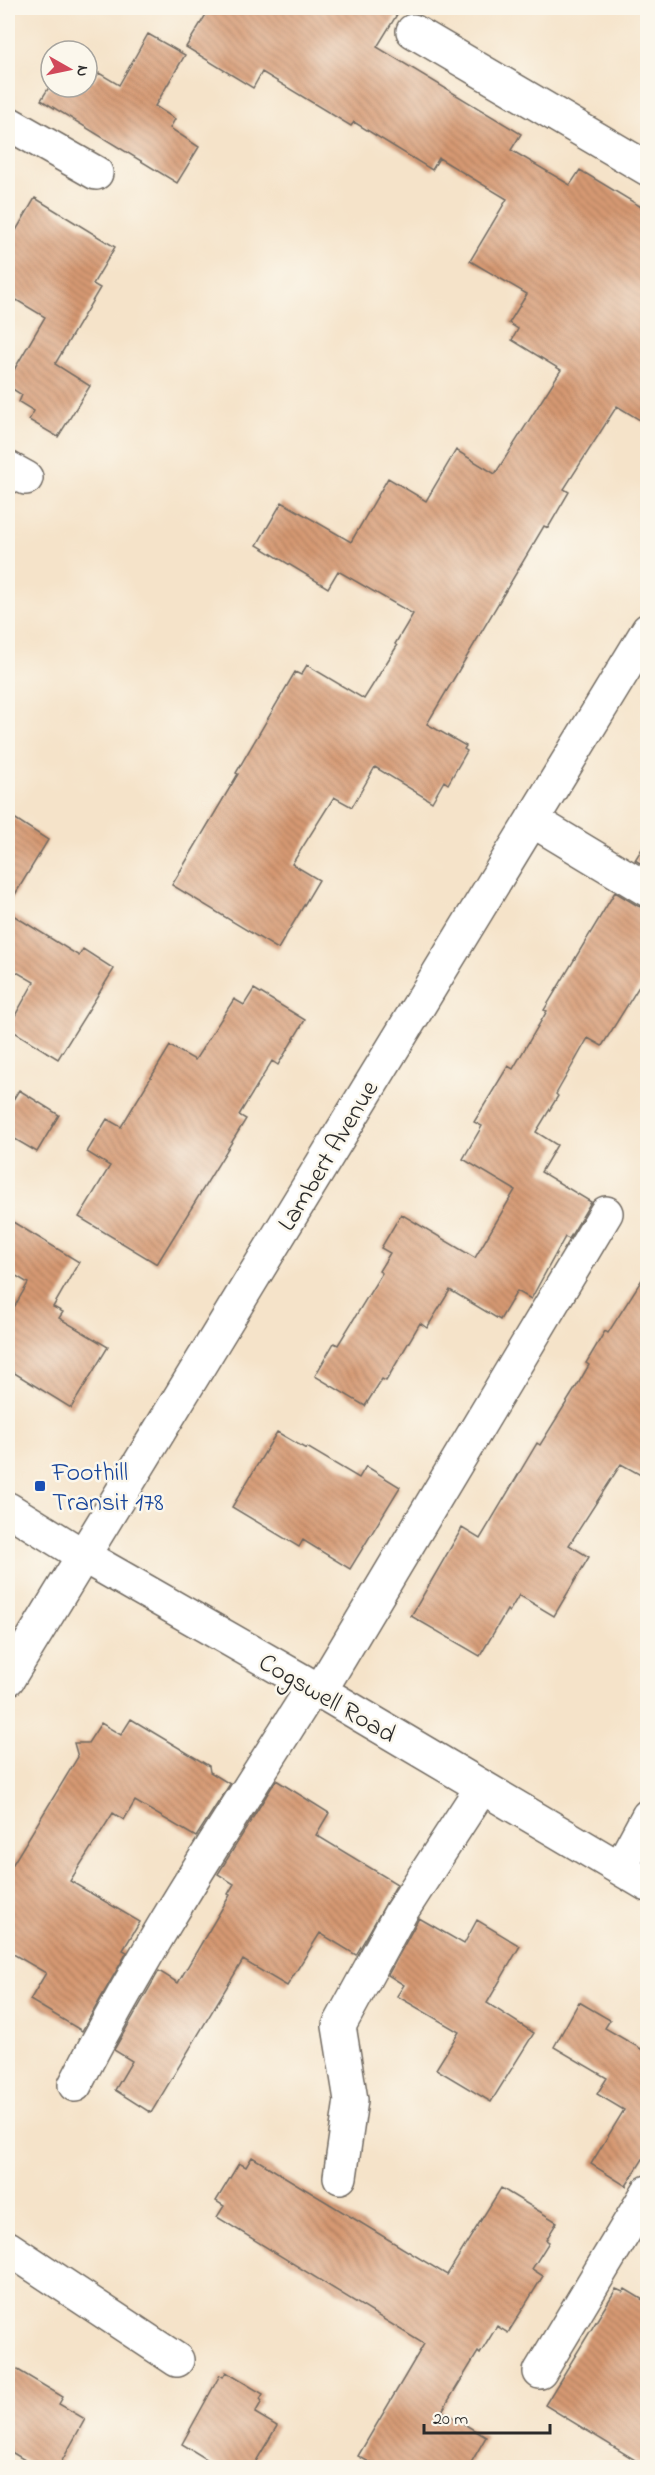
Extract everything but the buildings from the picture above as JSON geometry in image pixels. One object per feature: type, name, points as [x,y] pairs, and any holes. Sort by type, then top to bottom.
[{"type":"street","points":[[412,31],[648,169]]},
{"type":"street","points":[[8,123],[96,173]]},
{"type":"street","name":"Lambert Avenue","points":[[8,1679],[532,819],[645,640]]},
{"type":"street","points":[[532,819],[648,890]]},
{"type":"street","points":[[75,2085],[108,2022],[215,1843],[317,1689],[606,1213]]},
{"type":"street","name":"Cogswell Road","points":[[8,1509],[82,1555],[317,1689],[648,1884]]},
{"type":"street","points":[[340,2177],[351,2100],[339,2026],[401,1912],[482,1787]]},
{"type":"street","points":[[620,1868],[648,1816]]},
{"type":"street","points":[[540,2372],[648,2192]]},
{"type":"street","points":[[8,2248],[177,2360]]},
{"type":"place","name":"Foothill Transit 178","points":[[40,1486]]}]
